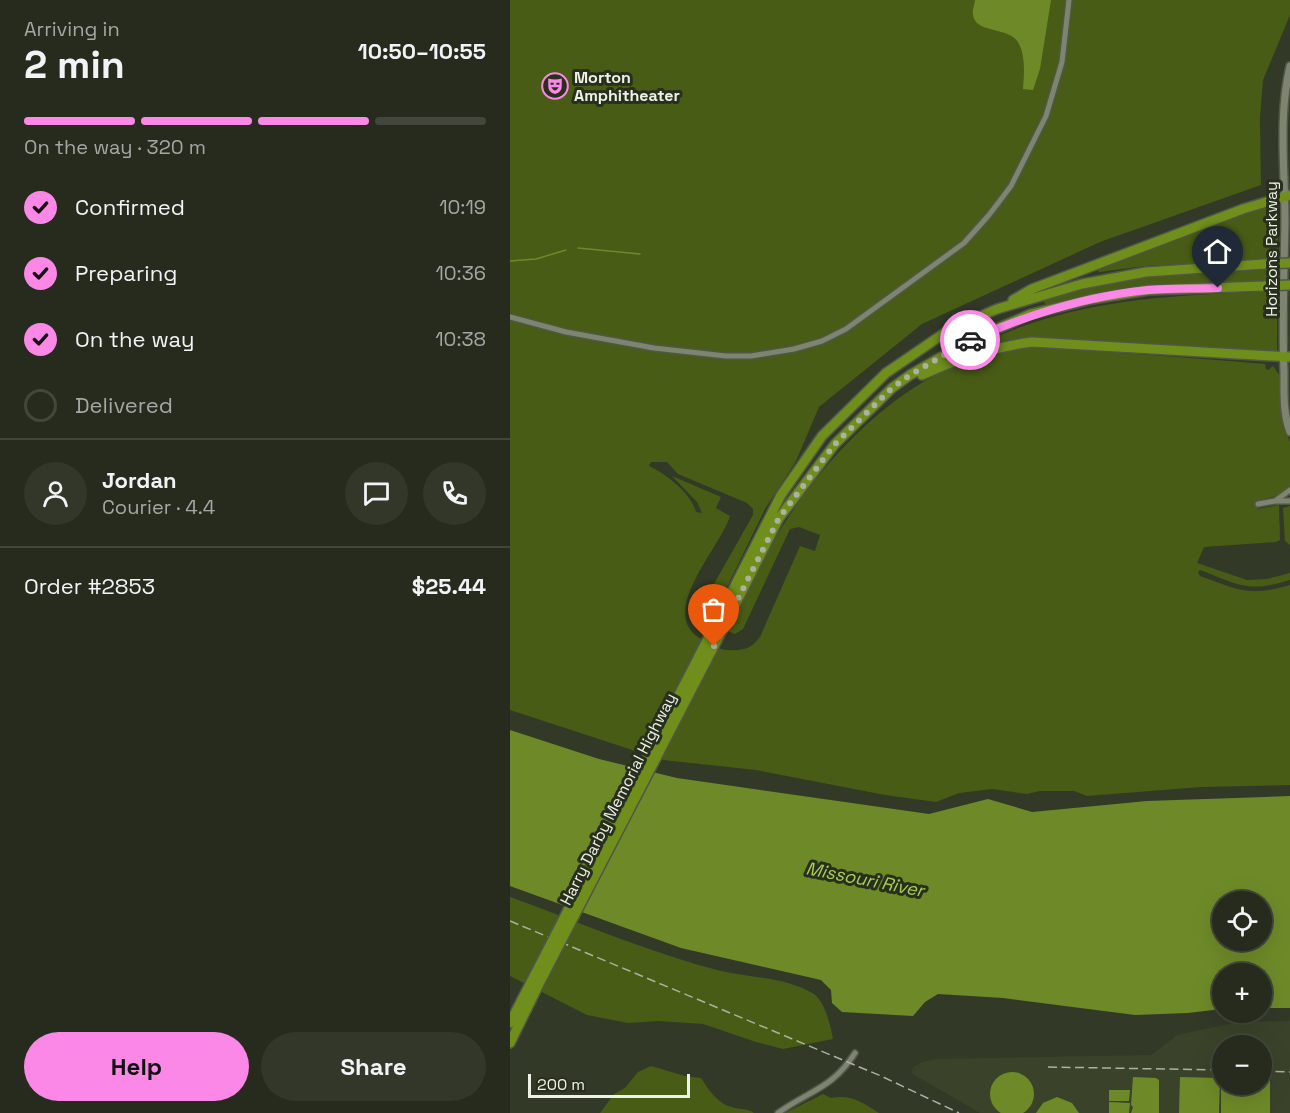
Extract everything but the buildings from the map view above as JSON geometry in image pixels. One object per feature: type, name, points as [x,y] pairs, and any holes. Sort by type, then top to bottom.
[{"type":"highway","points":[[997,309],[1032,289],[1243,209],[1288,195]]},
{"type":"highway","name":"Harry Darby Memorial Highway","points":[[721,623],[781,495],[822,436],[886,373],[949,330],[997,309],[1082,284],[1146,272],[1290,263]]},
{"type":"highway","name":"Harry Darby Memorial Highway","points":[[510,1044],[536,982],[721,623],[779,518],[835,444],[892,388],[971,340],[1031,315],[1092,299],[1148,290],[1290,285]]},
{"type":"highway","points":[[892,388],[973,354],[1002,346],[1032,342],[1287,358]]},
{"type":"highway","name":"Harry Darby Memorial Highway","points":[[510,1023],[536,982]]},
{"type":"main road","name":"Horizons Parkway","points":[[1290,66],[1284,108],[1288,195],[1287,358],[1284,404],[1290,432]]},
{"type":"street","points":[[510,317],[566,332],[647,347],[726,356],[751,356],[794,349],[822,341],[846,329],[964,243],[1011,186],[1046,116],[1062,63],[1069,0]]},
{"type":"street","points":[[1275,501],[1290,490]]},
{"type":"street","points":[[1258,504],[1290,501]]},
{"type":"street","points":[[778,1113],[819,1091],[836,1078],[855,1053]]},
{"type":"shaded area","points":[[510,0],[1290,0],[1290,15],[1263,80],[1260,118],[1261,185],[1100,242],[922,324],[819,407],[796,461],[765,509],[710,622],[701,616],[702,605],[753,515],[753,509],[747,503],[678,474],[667,462],[651,462],[649,466],[677,485],[689,498],[696,512],[702,513],[697,502],[672,476],[721,497],[716,508],[730,516],[694,581],[687,598],[685,615],[690,629],[703,640],[721,649],[742,649],[750,647],[760,637],[800,546],[815,551],[820,535],[799,527],[790,529],[743,629],[735,634],[727,631],[767,552],[802,498],[850,441],[878,415],[908,392],[940,373],[973,359],[1022,348],[1064,348],[1265,364],[1268,370],[1273,366],[1280,376],[1283,424],[1290,442],[1290,486],[1276,496],[1256,501],[1258,509],[1279,505],[1280,540],[1204,547],[1197,563],[1247,580],[1267,579],[1290,573],[1290,580],[1253,587],[1200,570],[1198,572],[1200,576],[1244,590],[1264,591],[1290,585],[1290,785],[1201,787],[1087,796],[1074,791],[1040,791],[1027,794],[993,789],[959,793],[936,802],[885,795],[756,770],[663,760],[510,710]]},
{"type":"shaded area","points":[[1274,203],[1278,207],[1278,259],[1145,266],[1099,272],[1098,270]]},
{"type":"shaded area","points":[[1275,269],[1275,280],[1162,286],[1048,306],[1044,303],[1045,298],[1051,294],[1142,276]]},
{"type":"shaded area","points":[[1277,291],[1277,350],[1272,353],[1040,338],[1016,339],[979,347],[978,345],[1015,329],[1088,308],[1161,298]]},
{"type":"shaded area","points":[[1290,506],[1290,545],[1285,541],[1283,508]]},
{"type":"shaded area","points":[[510,897],[694,964],[781,981],[803,988],[814,994],[821,1003],[833,1039],[783,1049],[703,1024],[658,1021],[628,1023],[587,1015],[510,976]]},
{"type":"shaded area","points":[[1290,1021],[1290,1113],[980,1113],[911,1073],[913,1067],[937,1059],[1151,1055],[1177,1035],[1233,1023]]},
{"type":"shaded area","points":[[651,1066],[701,1078],[722,1103],[754,1113],[600,1113],[614,1094],[625,1088],[638,1072]]},
{"type":"shaded area","points":[[823,1094],[831,1098],[845,1097],[856,1100],[879,1113],[785,1113]]},
{"type":"water","points":[[975,0],[1051,0],[1040,69],[1033,90],[1023,89],[1023,59],[1018,42],[1007,34],[979,25],[973,14]]},
{"type":"water","name":"Missouri River","points":[[510,730],[599,759],[677,778],[929,814],[988,799],[1032,812],[1147,801],[1290,796],[1290,1008],[1272,1008],[1272,963],[1212,963],[1212,1010],[1135,1015],[1003,998],[938,994],[925,1002],[913,1016],[842,1012],[832,1003],[831,990],[821,980],[681,948],[510,886]]},
{"type":"water","points":[[1012,1072],[1020,1074],[1032,1086],[1034,1094],[1032,1102],[1020,1114],[1004,1114],[992,1102],[990,1094],[992,1086],[1004,1074]]},
{"type":"water","points":[[1133,1077],[1159,1080],[1159,1113],[1131,1113]]},
{"type":"water","points":[[1180,1077],[1212,1078],[1212,1095],[1220,1095],[1219,1113],[1179,1113]]},
{"type":"water","points":[[1109,1090],[1130,1090],[1129,1101],[1109,1101]]},
{"type":"water","points":[[1221,1095],[1270,1095],[1270,1113],[1221,1113]]},
{"type":"water","points":[[1057,1097],[1072,1103],[1079,1113],[1036,1113],[1043,1103]]},
{"type":"water","points":[[1109,1102],[1130,1103],[1129,1113],[1109,1113]]},
{"type":"waterway","points":[[578,248],[640,254]]},
{"type":"waterway","points":[[510,261],[536,259],[566,250]]},
{"type":"railway","points":[[510,921],[881,1076],[959,1113]]},
{"type":"railway","points":[[1048,1067],[1212,1070]]},
{"type":"railway","points":[[1272,1071],[1290,1072]]},
{"type":"way so far","points":[[714,646],[779,518],[835,444],[892,388],[970,340]]},
{"type":"place","name":"Morton Amphitheater","points":[[555,86]]},
{"type":"route","points":[[970,340],[1031,315],[1092,299],[1148,290],[1218,288]]}]
